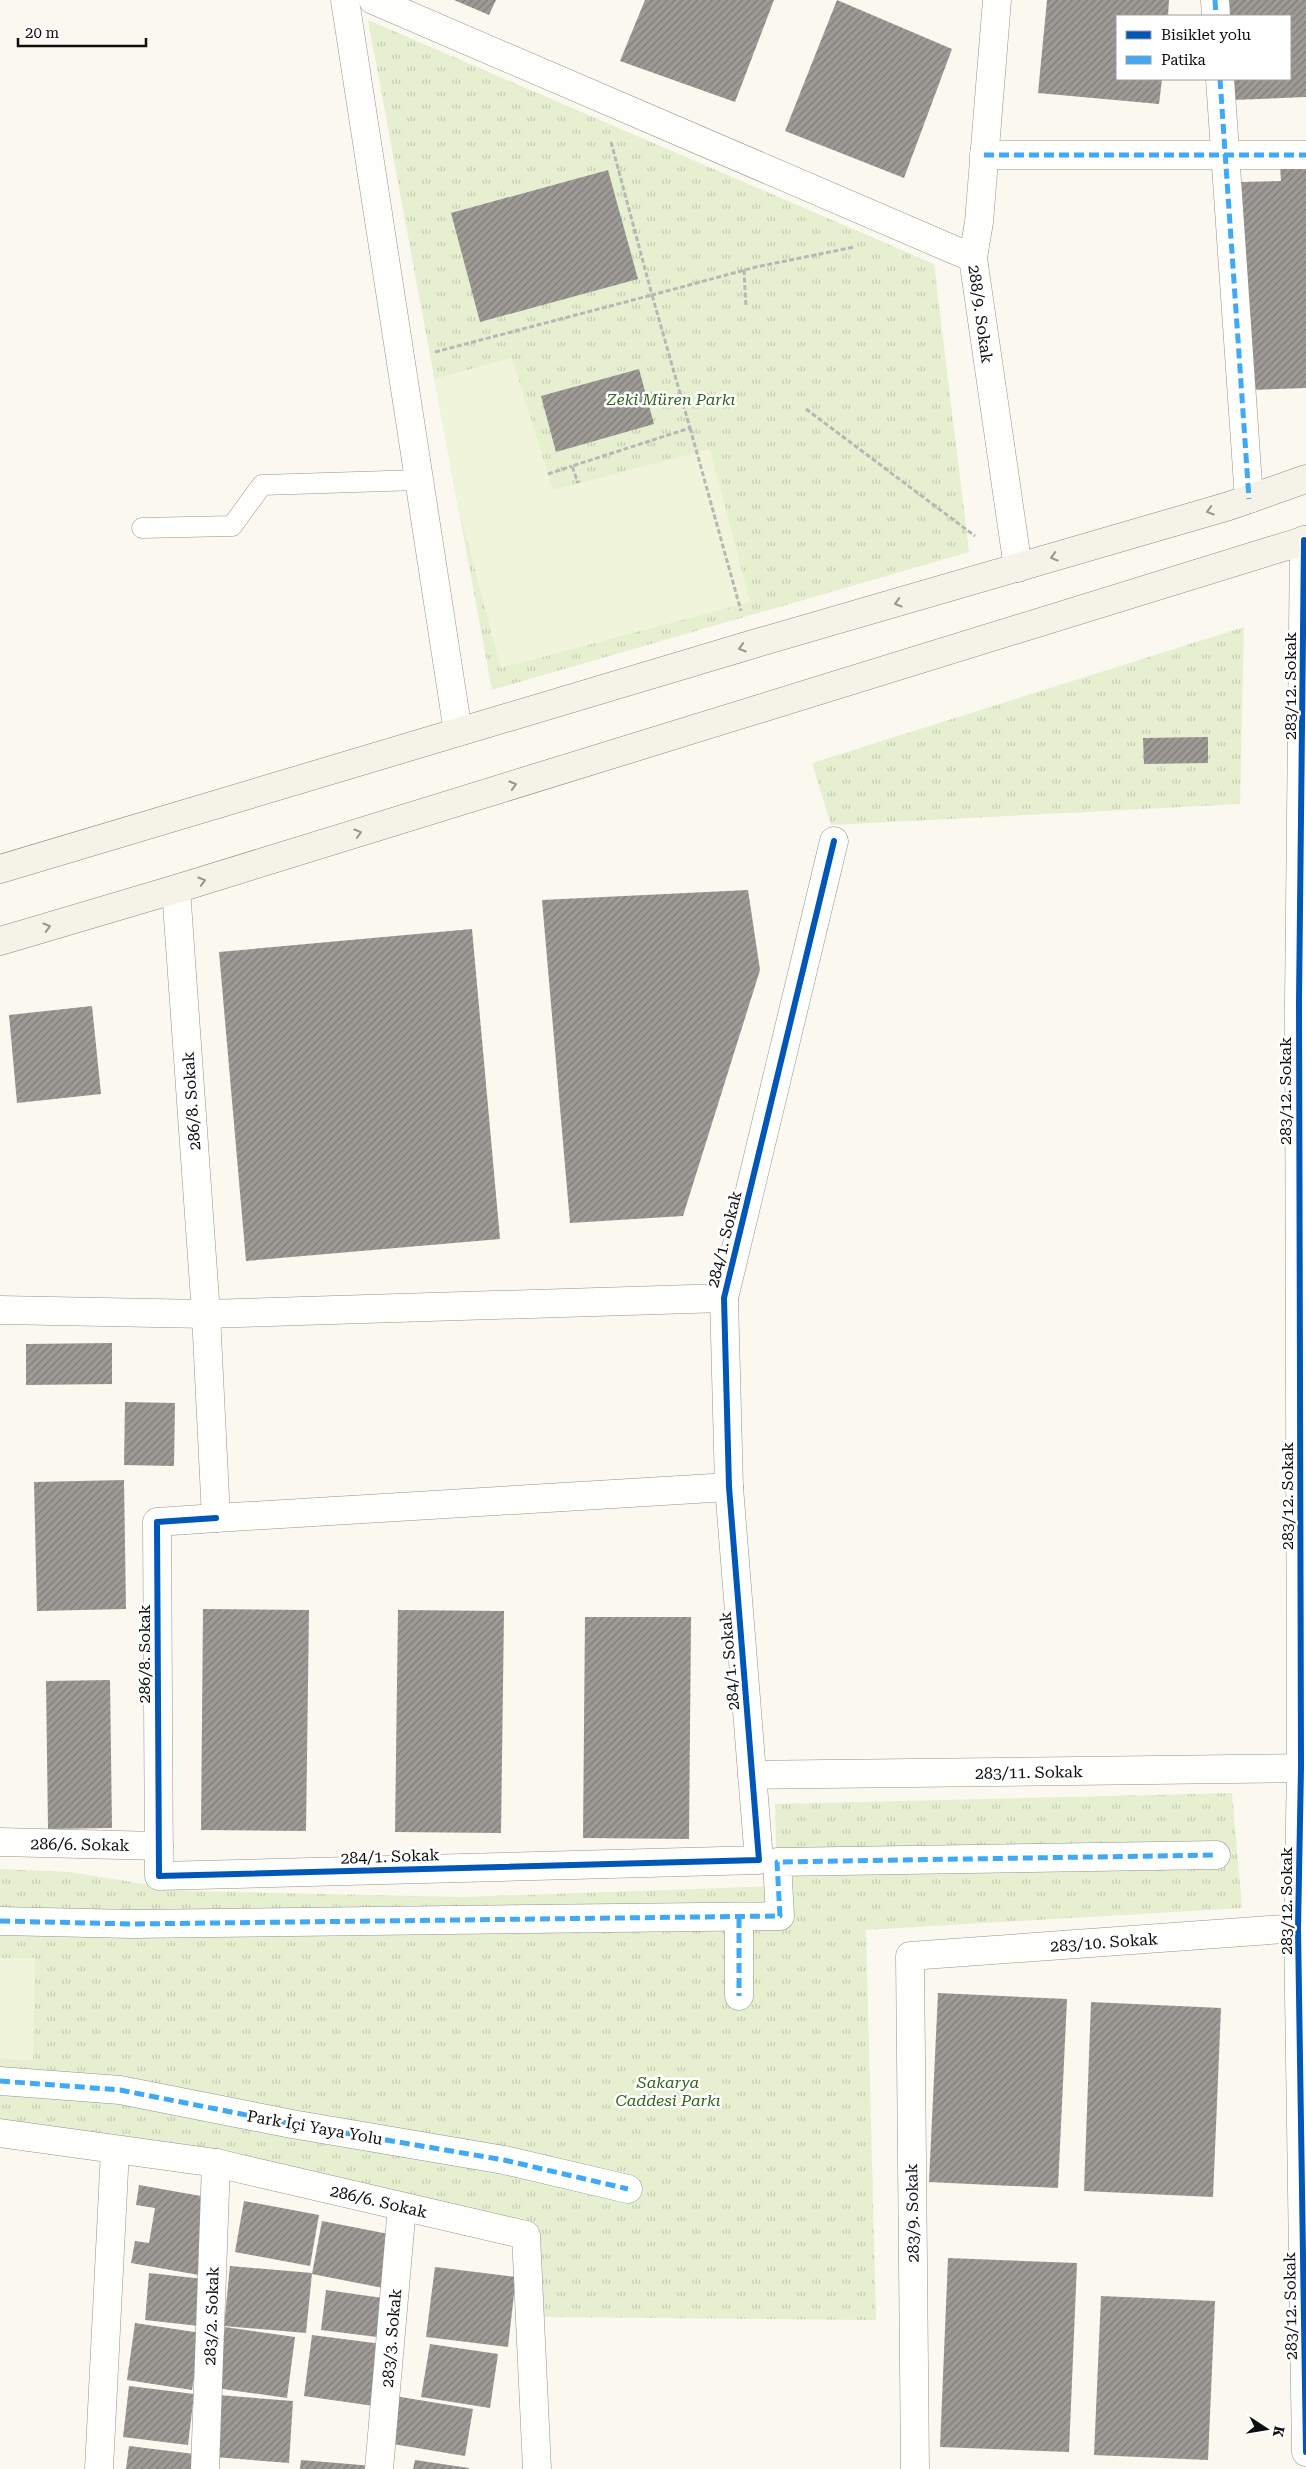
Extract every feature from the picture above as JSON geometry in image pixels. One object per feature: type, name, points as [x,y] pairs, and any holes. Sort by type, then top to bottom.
[{"type":"main road","points":[[0,869],[750,645],[1018,568],[1249,499],[1306,479]]},
{"type":"main road","points":[[0,941],[176,889],[1305,540]]},
{"type":"street","points":[[346,0],[458,732]]},
{"type":"street","points":[[373,0],[973,258]]},
{"type":"street","name":"288/9. Sokak","points":[[997,0],[973,258],[1018,568]]},
{"type":"street","points":[[1215,0],[1216,15]]},
{"type":"street","points":[[1220,80],[1249,499]]},
{"type":"street","points":[[984,155],[1306,155]]},
{"type":"street","name":"283/12. Sokak","points":[[1305,540],[1302,1002],[1304,1768],[1298,1928],[1302,1965],[1306,2452]]},
{"type":"street","name":"284/1. Sokak","points":[[159,1846],[159,1876],[759,1860],[729,1487],[724,1298],[834,842]]},
{"type":"street","name":"286/8. Sokak","points":[[159,1846],[157,1522],[216,1518],[206,1314],[176,889]]},
{"type":"street","points":[[0,1310],[206,1314],[724,1298]]},
{"type":"street","points":[[216,1518],[729,1487]]},
{"type":"street","name":"283/11. Sokak","points":[[752,1775],[1304,1768]]},
{"type":"street","name":"286/6. Sokak","points":[[0,1842],[159,1846]]},
{"type":"street","points":[[0,1922],[132,1924],[780,1916],[777,1862],[1216,1855]]},
{"type":"street","points":[[739,1918],[739,1996]]},
{"type":"street","name":"283/10. Sokak","points":[[910,1956],[1298,1928]]},
{"type":"street","name":"283/9. Sokak","points":[[910,1956],[915,2469]]},
{"type":"street","name":"Park İçi Yaya Yolu","points":[[0,2081],[120,2090],[292,2124],[504,2160],[628,2189]]},
{"type":"street","name":"286/6. Sokak","points":[[0,2133],[216,2164],[526,2235],[537,2469]]},
{"type":"street","points":[[99,2469],[115,2150]]},
{"type":"street","name":"283/2. Sokak","points":[[205,2469],[216,2164]]},
{"type":"street","name":"283/3. Sokak","points":[[379,2469],[402,2207]]},
{"type":"lane","points":[[142,528],[232,526],[262,485],[419,480]]},
{"type":"path","points":[[602,98],[616,165],[750,645]]},
{"type":"path","points":[[401,361],[744,270],[861,246]]},
{"type":"path","points":[[744,270],[746,307]]},
{"type":"path","points":[[806,409],[1018,568]]},
{"type":"path","points":[[548,474],[690,428]]},
{"type":"path","points":[[572,466],[578,483]]},
{"type":"green space","name":"Zeki Müren Parkı","points":[[368,20],[934,264],[969,552],[492,690]]},
{"type":"green space","points":[[512,358],[553,490],[710,449],[750,602],[501,668],[460,514],[434,379]]},
{"type":"green space","points":[[1244,627],[1240,804],[831,825],[812,763]]},
{"type":"green space","name":"Sakarya Caddesi Parkı","points":[[1232,1793],[1242,1908],[866,1930],[876,2320],[541,2317],[526,2235],[0,2126],[0,1869],[69,1872],[189,1891],[463,1897],[777,1886],[775,1804]]},
{"type":"green space","points":[[0,1958],[35,1958],[33,2060],[0,2059]]},
{"type":"building","points":[[454,0],[496,0],[489,15]]},
{"type":"building","points":[[645,0],[774,0],[735,102],[620,61]]},
{"type":"building","points":[[837,0],[952,49],[904,178],[785,131]]},
{"type":"building","points":[[1047,0],[1169,0],[1168,15],[1116,15],[1116,80],[1162,80],[1159,104],[1038,93]]},
{"type":"building","points":[[1228,0],[1306,0],[1306,97],[1233,100],[1232,80],[1291,80],[1291,15],[1229,15]]},
{"type":"building","points":[[1306,165],[1306,388],[1251,390],[1241,182],[1281,181],[1280,166]]},
{"type":"building","points":[[608,170],[638,279],[480,322],[451,213]]},
{"type":"building","points":[[639,369],[654,424],[556,452],[541,396]]},
{"type":"building","points":[[1208,737],[1208,763],[1144,764],[1143,738]]},
{"type":"building","points":[[748,890],[760,970],[683,1216],[570,1223],[542,900]]},
{"type":"building","points":[[472,929],[500,1239],[246,1261],[219,952]]},
{"type":"building","points":[[92,1006],[101,1094],[17,1103],[9,1015]]},
{"type":"building","points":[[112,1343],[112,1384],[26,1385],[26,1344]]},
{"type":"building","points":[[125,1402],[175,1403],[174,1466],[124,1465]]},
{"type":"building","points":[[124,1480],[126,1609],[37,1611],[34,1482]]},
{"type":"building","points":[[203,1609],[309,1610],[306,1831],[201,1830]]},
{"type":"building","points":[[398,1610],[504,1611],[501,1833],[395,1832]]},
{"type":"building","points":[[585,1617],[691,1617],[689,1839],[583,1838]]},
{"type":"building","points":[[110,1680],[112,1828],[48,1829],[46,1681]]},
{"type":"building","points":[[938,1993],[1067,1999],[1058,2188],[929,2182]]},
{"type":"building","points":[[1091,2002],[1221,2008],[1213,2197],[1084,2191]]},
{"type":"building","points":[[139,2185],[212,2198],[199,2275],[131,2263],[135,2241],[149,2243],[155,2208],[136,2205]]},
{"type":"building","points":[[244,2201],[319,2215],[310,2266],[235,2252]]},
{"type":"building","points":[[322,2221],[399,2236],[388,2289],[312,2274]]},
{"type":"building","points":[[948,2258],[1077,2263],[1069,2452],[940,2447]]},
{"type":"building","points":[[230,2266],[312,2273],[306,2333],[224,2326]]},
{"type":"building","points":[[435,2267],[516,2277],[508,2347],[426,2337]]},
{"type":"building","points":[[149,2273],[204,2279],[199,2326],[145,2320]]},
{"type":"building","points":[[326,2290],[390,2299],[385,2338],[321,2330]]},
{"type":"building","points":[[1101,2296],[1215,2301],[1208,2460],[1094,2455]]},
{"type":"building","points":[[135,2323],[201,2333],[192,2390],[127,2380]]},
{"type":"building","points":[[225,2327],[295,2337],[287,2398],[216,2388]]},
{"type":"building","points":[[312,2335],[382,2344],[374,2406],[304,2396]]},
{"type":"building","points":[[430,2344],[498,2354],[490,2408],[421,2397]]},
{"type":"building","points":[[129,2386],[194,2394],[188,2445],[123,2437]]},
{"type":"building","points":[[218,2395],[293,2401],[289,2463],[214,2457]]},
{"type":"building","points":[[389,2395],[473,2409],[465,2456],[381,2442]]},
{"type":"building","points":[[129,2446],[194,2454],[192,2469],[126,2469]]},
{"type":"building","points":[[301,2460],[373,2466],[373,2469],[300,2469]]},
{"type":"building","points":[[415,2460],[469,2468],[469,2469],[413,2469]]},
{"type":"marked path","points":[[1215,0],[1216,15]]},
{"type":"marked path","points":[[1220,80],[1249,499]]},
{"type":"marked path","points":[[984,155],[1306,155]]},
{"type":"marked path","points":[[0,1921],[132,1924],[780,1916],[777,1862],[1216,1855]]},
{"type":"marked path","points":[[739,1918],[739,1996]]},
{"type":"marked path","points":[[0,2081],[120,2090],[292,2124],[504,2160],[628,2189]]},
{"type":"cycle path","points":[[1304,540],[1299,1002],[1301,1768],[1298,1928],[1306,2452]]},
{"type":"cycle path","points":[[216,1518],[157,1522],[159,1876],[759,1860],[729,1487],[724,1298],[834,841]]}]
